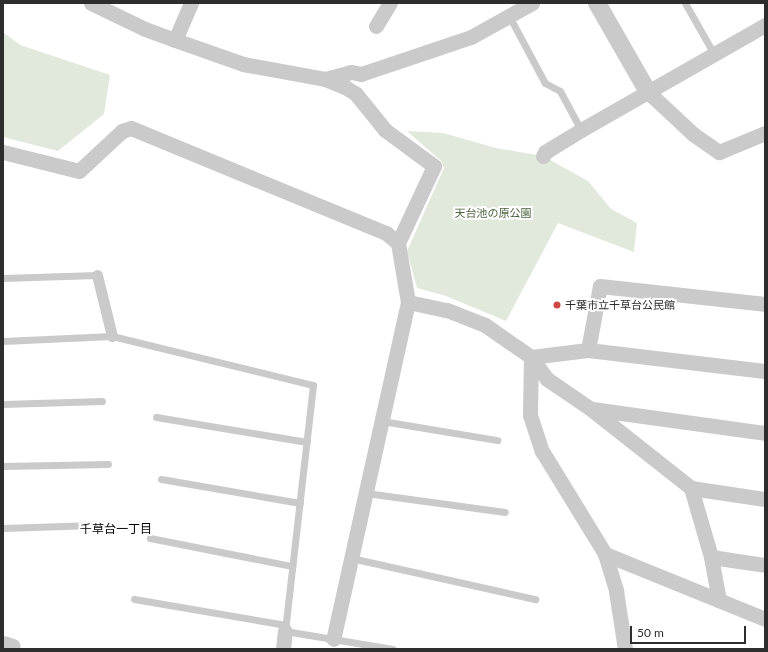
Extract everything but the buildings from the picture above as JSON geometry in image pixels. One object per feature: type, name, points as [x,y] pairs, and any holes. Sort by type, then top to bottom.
[{"type":"street","points":[[91,3],[145,30],[243,64],[325,79],[356,94],[385,130],[434,166],[398,243],[408,302],[333,639]]},
{"type":"street","points":[[175,40],[191,3]]},
{"type":"street","points":[[376,26],[390,3]]},
{"type":"street","points":[[325,79],[351,72],[361,74],[471,37],[532,3]]},
{"type":"street","points":[[597,3],[648,92],[693,134],[718,152],[765,133]]},
{"type":"street","points":[[543,156],[545,152],[581,130],[765,25]]},
{"type":"street","points":[[3,152],[79,171],[122,131],[132,128],[386,233],[398,243]]},
{"type":"street","points":[[97,275],[112,336]]},
{"type":"street","points":[[588,350],[600,286],[765,304]]},
{"type":"street","points":[[408,302],[447,310],[485,325],[531,357],[547,378],[592,409],[691,488],[765,498]]},
{"type":"street","points":[[531,357],[588,350],[765,371]]},
{"type":"street","points":[[531,357],[530,415],[542,450],[605,554],[616,592],[625,649]]},
{"type":"street","points":[[592,409],[765,432]]},
{"type":"street","points":[[691,488],[711,557],[719,600]]},
{"type":"street","points":[[605,554],[765,619]]},
{"type":"street","points":[[711,557],[765,565]]},
{"type":"street","points":[[283,649],[285,628]]},
{"type":"lane","points":[[685,3],[714,54]]},
{"type":"lane","points":[[509,16],[545,83],[560,90],[581,130]]},
{"type":"lane","points":[[3,278],[97,275]]},
{"type":"lane","points":[[3,341],[112,336],[313,385],[285,628]]},
{"type":"lane","points":[[3,404],[102,401]]},
{"type":"lane","points":[[156,417],[307,442]]},
{"type":"lane","points":[[382,421],[496,440]]},
{"type":"lane","points":[[3,466],[108,464]]},
{"type":"lane","points":[[161,479],[300,503]]},
{"type":"lane","points":[[366,493],[505,512]]},
{"type":"lane","points":[[3,528],[94,526]]},
{"type":"lane","points":[[150,538],[292,566]]},
{"type":"lane","points":[[351,558],[535,599]]},
{"type":"lane","points":[[134,599],[285,628],[333,639],[393,649]]},
{"type":"green space","points":[[3,32],[20,45],[110,75],[104,114],[58,151],[3,137]]},
{"type":"green space","name":"天台池の原公園","points":[[407,131],[443,133],[496,148],[543,156],[588,181],[611,209],[637,223],[634,252],[558,223],[506,321],[446,296],[417,288],[407,251],[444,168],[441,161]]},
{"type":"place","name":"千葉市立千草台公民館","points":[[557,305]]},
{"type":"district","name":"千草台一丁目","points":[[116,529]]}]
